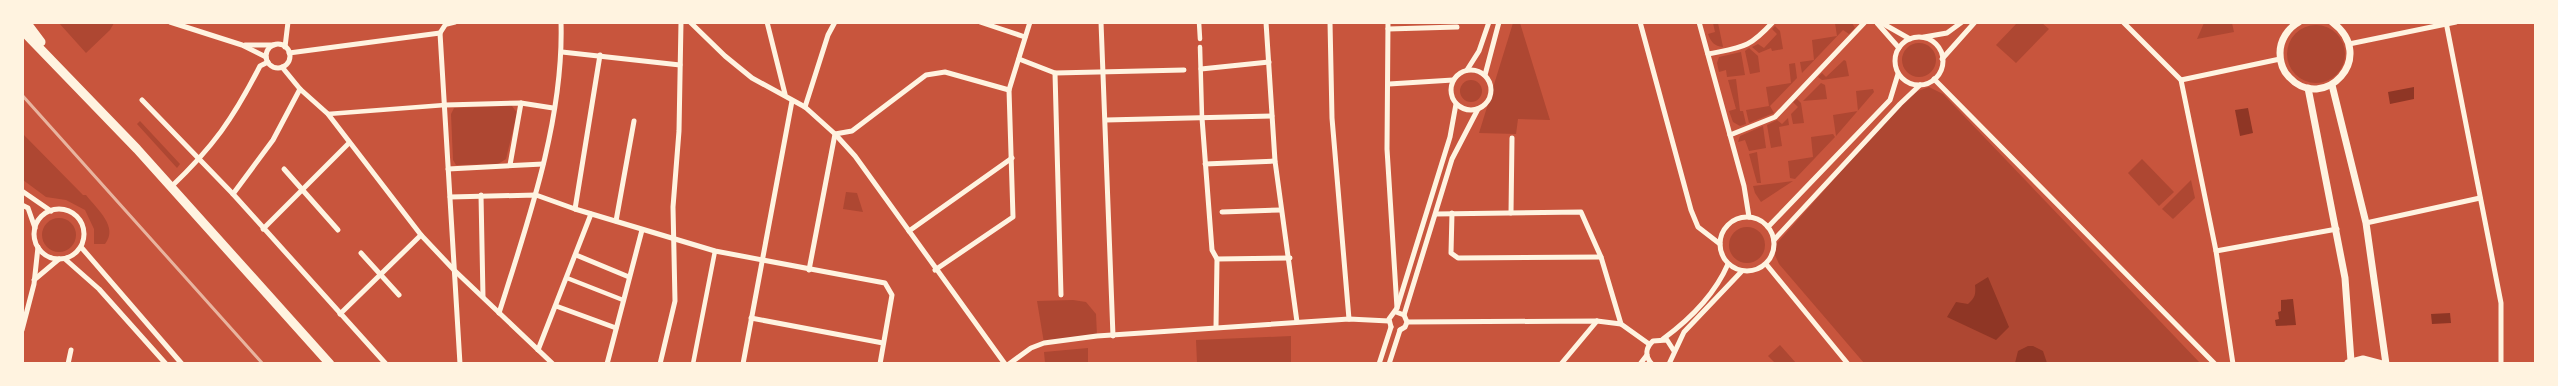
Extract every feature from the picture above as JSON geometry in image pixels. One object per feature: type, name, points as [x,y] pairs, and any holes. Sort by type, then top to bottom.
[{"type":"main road","points":[[26,22],[71,80]]},
{"type":"main road","points":[[22,30],[171,187],[330,364]]},
{"type":"street","points":[[170,22],[242,45],[267,60],[273,67],[282,67],[288,62],[289,53],[285,47],[288,22]]},
{"type":"street","points":[[455,22],[447,23],[440,33],[460,364]]},
{"type":"street","points":[[500,313],[536,195],[543,164],[562,52],[561,22]]},
{"type":"street","points":[[660,364],[675,301],[673,207],[679,131],[681,22]]},
{"type":"street","points":[[690,22],[725,56],[752,78],[785,94],[792,101],[805,107],[835,134],[855,156],[935,270],[1005,364]]},
{"type":"street","points":[[767,22],[785,94]]},
{"type":"street","points":[[805,107],[828,35],[835,22]]},
{"type":"street","points":[[980,22],[1024,37]]},
{"type":"street","points":[[935,270],[1013,217],[1009,90],[1030,22]]},
{"type":"street","points":[[1101,22],[1105,72],[1114,336]]},
{"type":"street","points":[[1199,22],[1200,39]]},
{"type":"street","points":[[1266,22],[1275,161],[1298,322]]},
{"type":"street","points":[[1330,22],[1332,118],[1350,319]]},
{"type":"street","points":[[1388,22],[1387,149],[1396,310]]},
{"type":"street","points":[[1389,84],[1453,80],[1467,70],[1479,51],[1489,22]]},
{"type":"street","points":[[1485,75],[1499,22]]},
{"type":"street","points":[[1640,22],[1691,210],[1698,227],[1720,244]]},
{"type":"street","points":[[1699,22],[1730,135],[1749,217]]},
{"type":"street","points":[[1708,54],[1755,42],[1773,22]]},
{"type":"street","points":[[1730,135],[1775,116],[1864,22]]},
{"type":"street","points":[[1878,22],[1910,39],[1947,33],[1962,22]]},
{"type":"street","points":[[1878,22],[1899,48]]},
{"type":"street","points":[[1774,240],[1768,227],[1763,222],[1749,217],[1740,218],[1725,227],[1720,244],[1728,264],[1742,271],[1759,269],[1766,264],[1771,257],[1774,240],[1893,111],[1920,85],[1934,79],[1939,73],[1942,59],[1975,22]]},
{"type":"street","points":[[2123,22],[2181,80],[2216,251],[2233,364]]},
{"type":"street","points":[[2296,23],[2282,40],[2280,59],[2282,67],[2293,81],[2308,88],[2321,89],[2332,85],[2342,77],[2348,67],[2351,56],[2349,44],[2343,32],[2332,22]]},
{"type":"street","points":[[2349,44],[2456,22]]},
{"type":"street","points":[[2446,24],[2501,303],[2501,364]]},
{"type":"street","points":[[1388,29],[1457,27]]},
{"type":"street","points":[[289,53],[440,33]]},
{"type":"street","points":[[1922,38],[1937,46],[1942,59]]},
{"type":"street","points":[[1768,227],[1890,100],[1898,74],[1895,60],[1899,48],[1910,39]]},
{"type":"street","points":[[242,45],[285,47]]},
{"type":"street","points":[[171,187],[199,160],[225,130],[260,66],[267,60],[268,50],[274,45]]},
{"type":"street","points":[[1200,47],[1205,164],[1212,250],[1217,259],[1216,327]]},
{"type":"street","points":[[562,52],[680,65]]},
{"type":"street","points":[[574,210],[600,55]]},
{"type":"street","points":[[1019,59],[1055,73],[1184,70]]},
{"type":"street","points":[[2181,80],[2280,59]]},
{"type":"street","points":[[1201,69],[1269,62]]},
{"type":"street","points":[[282,67],[300,89],[328,114],[348,143],[421,235],[454,270],[553,364]]},
{"type":"street","points":[[1456,104],[1466,110],[1478,109],[1484,106],[1491,95],[1490,84],[1485,75],[1480,71],[1467,70]]},
{"type":"street","points":[[835,134],[852,131],[926,75],[945,72],[1009,90]]},
{"type":"street","points":[[1055,73],[1061,295]]},
{"type":"street","points":[[1898,74],[1908,82],[1920,85]]},
{"type":"street","points":[[1934,79],[2215,364]]},
{"type":"street","points":[[1389,321],[1396,310],[1450,137],[1456,104],[1451,92],[1453,80]]},
{"type":"street","points":[[2308,88],[2344,278],[2349,362],[2363,359],[2384,364],[2366,222],[2332,85]]},
{"type":"street","points":[[233,194],[273,140],[300,89]]},
{"type":"street","points":[[142,100],[233,194],[386,364]]},
{"type":"street","points":[[743,364],[792,101]]},
{"type":"street","points":[[328,114],[445,104],[521,103],[553,108]]},
{"type":"street","points":[[510,166],[521,103]]},
{"type":"street","points":[[1404,315],[1452,159],[1478,109]]},
{"type":"street","points":[[1106,120],[1272,116]]},
{"type":"street","points":[[616,221],[634,121]]},
{"type":"street","points":[[809,270],[835,134]]},
{"type":"street","points":[[1511,213],[1512,138]]},
{"type":"street","points":[[263,229],[348,143]]},
{"type":"street","points":[[909,232],[1012,158]]},
{"type":"street","points":[[1205,164],[1275,161]]},
{"type":"street","points":[[448,169],[543,164]]},
{"type":"street","points":[[284,168],[338,230]]},
{"type":"street","points":[[22,191],[51,211]]},
{"type":"street","points":[[482,195],[483,297]]},
{"type":"street","points":[[450,197],[536,195],[574,210],[715,251],[884,283],[892,295],[880,364]]},
{"type":"street","points":[[2366,222],[2480,198]]},
{"type":"street","points":[[22,205],[28,208],[35,228],[38,247],[34,281],[22,330]]},
{"type":"street","points":[[35,228],[38,221],[51,211],[59,210],[75,215],[84,230],[81,247],[72,256],[65,259],[46,256],[38,247]]},
{"type":"street","points":[[1222,212],[1281,210]]},
{"type":"street","points":[[1436,214],[1581,212],[1601,257],[1621,324]]},
{"type":"street","points":[[1452,213],[1451,253],[1458,258],[1601,257]]},
{"type":"street","points":[[538,350],[591,214]]},
{"type":"street","points":[[2216,251],[2336,229]]},
{"type":"street","points":[[607,364],[642,230]]},
{"type":"street","points":[[340,314],[421,235]]},
{"type":"street","points":[[81,247],[182,364]]},
{"type":"street","points":[[693,364],[715,251]]},
{"type":"street","points":[[361,254],[399,295]]},
{"type":"street","points":[[576,255],[629,276]]},
{"type":"street","points":[[1217,259],[1290,258]]},
{"type":"street","points":[[34,281],[59,259]]},
{"type":"street","points":[[65,259],[99,289],[166,364]]},
{"type":"street","points":[[1649,344],[1663,339],[1720,284],[1728,264]]},
{"type":"street","points":[[1766,264],[1848,364]]},
{"type":"street","points":[[1674,351],[1684,332],[1742,271]]},
{"type":"street","points":[[567,278],[623,300]]},
{"type":"street","points":[[556,306],[616,328]]},
{"type":"street","points":[[1389,364],[1400,330],[1405,327],[1407,322],[1404,315],[1396,310]]},
{"type":"street","points":[[752,318],[884,344]]},
{"type":"street","points":[[1009,364],[1031,348],[1044,343],[1216,327],[1350,319],[1389,321]]},
{"type":"street","points":[[1380,364],[1391,327],[1389,321]]},
{"type":"street","points":[[1407,322],[1597,322],[1621,324],[1649,344]]},
{"type":"street","points":[[1560,364],[1597,322]]},
{"type":"street","points":[[1391,327],[1400,330]]},
{"type":"street","points":[[1663,339],[1671,343],[1674,351],[1674,357],[1669,364]]},
{"type":"street","points":[[1640,364],[1649,344]]},
{"type":"street","points":[[68,364],[71,350]]},
{"type":"street","points":[[1646,354],[1652,364]]},
{"type":"shaded area","points":[[2018,22],[2042,23],[2049,29],[2016,63],[1996,45]]},
{"type":"shaded area","points":[[59,23],[114,23],[110,30],[86,53]]},
{"type":"shaded area","points":[[1513,23],[1520,23],[1550,120],[1518,119],[1516,134],[1479,133]]},
{"type":"shaded area","points":[[1713,23],[1718,23],[1723,47],[1715,45],[1709,37],[1708,34],[1715,32]]},
{"type":"shaded area","points":[[1835,23],[1852,23],[1855,28],[1849,34],[1843,30],[1802,73],[1800,62],[1814,60],[1812,40],[1837,36]]},
{"type":"shaded area","points":[[2204,23],[2232,23],[2234,32],[2197,39]]},
{"type":"shaded area","points":[[2316,25],[2327,27],[2337,33],[2343,43],[2345,54],[2343,65],[2337,75],[2327,81],[2316,83],[2305,81],[2295,75],[2289,65],[2287,54],[2289,43],[2295,33],[2305,27]]},
{"type":"shaded area","points":[[1775,26],[1780,31],[1783,49],[1772,51],[1771,48],[1759,53],[1752,47],[1758,44],[1764,48],[1777,34],[1772,29]]},
{"type":"shaded area","points":[[1919,43],[1931,48],[1936,60],[1931,72],[1919,77],[1907,72],[1902,60],[1907,48]]},
{"type":"shaded area","points":[[1749,48],[1758,56],[1760,72],[1750,74],[1745,51]]},
{"type":"shaded area","points":[[1741,52],[1745,75],[1727,77],[1726,70],[1719,72],[1717,63],[1719,57]]},
{"type":"shaded area","points":[[1844,60],[1846,61],[1849,76],[1822,80],[1818,77],[1822,73],[1826,77]]},
{"type":"shaded area","points":[[1795,63],[1797,78],[1770,106],[1774,113],[1749,123],[1746,110],[1769,106],[1766,87],[1791,83],[1789,64]]},
{"type":"shaded area","points":[[1736,79],[1740,111],[1743,111],[1746,124],[1740,126],[1733,122],[1729,111],[1736,109],[1728,80]]},
{"type":"shaded area","points":[[1471,80],[1479,83],[1482,91],[1479,99],[1471,102],[1463,99],[1460,91],[1463,83]]},
{"type":"shaded area","points":[[1821,83],[1825,85],[1827,99],[1803,101]]},
{"type":"shaded area","points":[[1929,87],[1943,94],[2200,363],[1864,363],[1779,264],[1775,255],[1777,243],[1903,102],[1918,91]]},
{"type":"shaded area","points":[[2414,87],[2414,99],[2390,104],[2388,92]]},
{"type":"shaded area","points":[[1873,89],[1874,92],[1858,111],[1856,91]]},
{"type":"shaded area","points":[[1797,99],[1801,103],[1804,123],[1793,124],[1791,114],[1798,107],[1793,102]]},
{"type":"shaded area","points":[[512,106],[517,113],[506,159],[498,164],[456,165],[453,160],[451,114],[454,108]]},
{"type":"shaded area","points":[[2248,108],[2253,133],[2240,136],[2235,110]]},
{"type":"shaded area","points":[[1858,111],[1836,136],[1833,115]]},
{"type":"shaded area","points":[[1788,118],[1789,125],[1779,127],[1782,146],[1771,148],[1767,125],[1777,120],[1782,124]]},
{"type":"shaded area","points":[[140,121],[180,164],[177,168],[137,124]]},
{"type":"shaded area","points":[[1763,126],[1766,148],[1749,151],[1745,140],[1738,142],[1740,136]]},
{"type":"shaded area","points":[[22,133],[101,212],[109,231],[109,238],[105,244],[94,244],[94,229],[85,210],[66,200],[46,197],[23,180]]},
{"type":"shaded area","points":[[1833,134],[1835,137],[1795,179],[1790,178],[1788,161],[1813,157],[1811,137]]},
{"type":"shaded area","points":[[1757,152],[1761,183],[1757,183],[1749,154]]},
{"type":"shaded area","points":[[2142,159],[2174,192],[2159,206],[2128,173]]},
{"type":"shaded area","points":[[2191,180],[2195,198],[2173,219],[2162,209]]},
{"type":"shaded area","points":[[1793,181],[1761,202],[1753,186]]},
{"type":"shaded area","points":[[846,192],[857,193],[863,212],[843,209]]},
{"type":"shaded area","points":[[59,218],[66,219],[71,223],[75,228],[75,242],[71,247],[66,251],[59,252],[52,251],[47,247],[43,242],[42,235],[43,228],[47,223],[52,219]]},
{"type":"shaded area","points":[[1747,227],[1754,228],[1760,232],[1764,238],[1764,252],[1760,258],[1754,262],[1747,263],[1740,262],[1734,258],[1730,252],[1729,245],[1730,238],[1734,232],[1740,228]]},
{"type":"shaded area","points":[[1988,277],[2009,327],[1996,340],[1947,317],[1956,302],[1968,304],[1974,298],[1975,285]]},
{"type":"shaded area","points":[[2293,299],[2296,325],[2276,326],[2275,320],[2279,319],[2278,312],[2281,311],[2281,300]]},
{"type":"shaded area","points":[[1073,300],[1086,302],[1096,314],[1097,336],[1044,343],[1037,301]]},
{"type":"shaded area","points":[[2450,313],[2451,323],[2432,324],[2431,314]]},
{"type":"shaded area","points":[[1291,336],[1291,363],[1197,363],[1196,340]]},
{"type":"shaded area","points":[[1780,345],[1796,363],[1775,363],[1768,356]]},
{"type":"shaded area","points":[[2028,346],[2033,346],[2043,351],[2047,363],[2015,363],[2018,351]]},
{"type":"shaded area","points":[[1088,348],[1088,363],[1045,363],[1044,352]]},
{"type":"railway","points":[[22,95],[263,364]]}]
